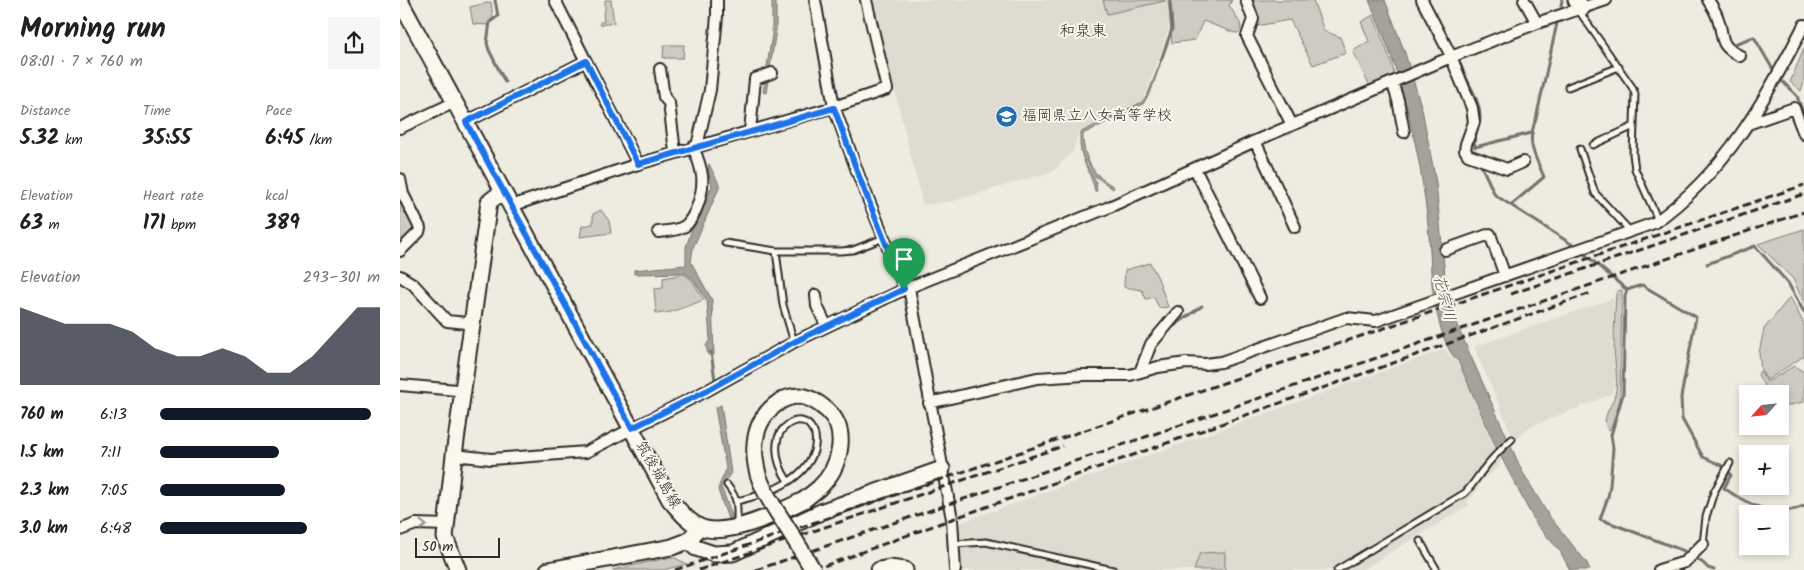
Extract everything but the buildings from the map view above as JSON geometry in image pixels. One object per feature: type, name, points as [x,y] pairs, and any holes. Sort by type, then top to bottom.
[{"type":"main road","name":"筑後城島線","points":[[400,1],[670,500],[684,518],[700,528]]},
{"type":"main road","points":[[458,570],[445,537],[454,455],[489,202],[503,191]]},
{"type":"main road","points":[[548,570],[672,547],[688,541],[700,528],[722,530],[747,525],[804,500],[820,487],[834,468],[840,453],[840,434],[833,415],[818,402],[801,396],[785,398],[770,408],[757,429],[754,456],[759,476],[767,495],[813,570]]},
{"type":"main road","points":[[688,541],[696,548],[714,554],[733,553],[824,511],[942,469]]},
{"type":"main road","points":[[879,570],[889,568],[905,570]]},
{"type":"street","points":[[555,0],[638,164]]},
{"type":"street","points":[[658,232],[676,230],[685,226],[694,214],[703,190],[700,163],[695,147],[710,90],[717,0]]},
{"type":"street","points":[[815,0],[834,108],[860,179],[907,288],[942,469],[954,544],[955,570]]},
{"type":"street","points":[[511,206],[675,152],[834,108],[887,89],[866,0]]},
{"type":"street","points":[[1246,0],[1252,19],[1247,36],[1292,125]]},
{"type":"street","points":[[1524,0],[1537,23]]},
{"type":"street","points":[[454,455],[491,459],[586,452],[708,390],[826,325],[907,288],[1107,208],[1255,141],[1451,57],[1579,6],[1606,0]]},
{"type":"street","points":[[1708,0],[1718,20],[1723,42],[1732,52],[1740,56]]},
{"type":"street","points":[[1425,1],[1472,108],[1474,122],[1465,150],[1468,155],[1507,169],[1524,162]]},
{"type":"street","points":[[929,403],[1037,378],[1130,375],[1158,367],[1186,363],[1205,364],[1220,362],[1346,318],[1376,321],[1631,232],[1659,220],[1678,206],[1742,135],[1773,86],[1804,25]]},
{"type":"street","points":[[466,122],[586,61]]},
{"type":"street","points":[[660,69],[664,97],[669,103],[675,152]]},
{"type":"street","points":[[750,131],[755,79],[768,75]]},
{"type":"street","points":[[1393,82],[1404,132]]},
{"type":"street","points":[[400,128],[455,102]]},
{"type":"street","points":[[1748,124],[1794,108],[1804,134]]},
{"type":"street","points":[[1255,141],[1295,227]]},
{"type":"street","points":[[1195,169],[1260,298]]},
{"type":"street","points":[[400,180],[403,194],[420,228],[419,232],[400,251]]},
{"type":"street","points":[[1445,250],[1490,234],[1505,276]]},
{"type":"street","points":[[400,276],[412,284],[447,321],[467,323]]},
{"type":"street","points":[[816,295],[817,306],[826,325]]},
{"type":"street","points":[[1140,372],[1150,344],[1178,312]]},
{"type":"street","points":[[400,385],[457,390]]},
{"type":"street","points":[[400,530],[416,524],[446,525]]},
{"type":"street","points":[[1659,570],[1685,562],[1703,544]]},
{"type":"lane","points":[[1579,6],[1626,76],[1635,94],[1633,154],[1635,169],[1659,220]]},
{"type":"lane","points":[[1568,87],[1619,67]]},
{"type":"lane","points":[[1593,145],[1634,126]]},
{"type":"lane","points":[[1580,150],[1595,193],[1631,232]]},
{"type":"lane","points":[[725,243],[776,251],[852,250],[884,238]]},
{"type":"lane","points":[[776,251],[783,306],[794,342]]},
{"type":"lane","points":[[737,501],[755,496],[788,481],[795,477],[811,460],[816,444],[815,434],[812,427],[806,422],[799,420],[790,422],[784,427],[777,440],[778,465],[788,481]]},
{"type":"lane","points":[[1337,570],[1472,487],[1479,474],[1512,438]]},
{"type":"lane","points":[[1703,544],[1706,517],[1714,492],[1730,463]]},
{"type":"lane","points":[[727,485],[737,501],[737,527]]},
{"type":"lane","points":[[1420,541],[1437,570]]},
{"type":"lane","points":[[954,544],[986,542],[1111,570]]},
{"type":"shaded area","points":[[605,0],[611,0],[614,23],[600,25],[600,22],[604,22]]},
{"type":"shaded area","name":"福岡県立八女高等学校","points":[[872,0],[1167,0],[1169,29],[1143,101],[1078,132],[1073,151],[1053,171],[953,201],[923,205]]},
{"type":"shaded area","points":[[1103,0],[1165,0],[1165,1],[1107,14]]},
{"type":"shaded area","points":[[1168,0],[1232,0],[1229,5],[1240,23],[1241,29],[1238,33],[1235,33],[1203,21],[1195,40],[1172,43]]},
{"type":"shaded area","points":[[1248,0],[1313,0],[1324,31],[1340,37],[1346,53],[1313,65],[1290,20],[1256,26]]},
{"type":"shaded area","points":[[491,2],[493,18],[488,22],[488,25],[473,24],[470,7]]},
{"type":"shaded area","points":[[1373,15],[1391,61],[1395,77],[1370,87],[1353,51],[1369,41],[1361,22]]},
{"type":"shaded area","points":[[664,45],[684,45],[683,58],[663,58]]},
{"type":"shaded area","points":[[1804,49],[1804,82],[1801,91],[1790,82]]},
{"type":"shaded area","points":[[400,188],[414,221],[413,229],[400,245]]},
{"type":"shaded area","points":[[601,210],[609,221],[611,233],[580,237],[582,226],[593,224],[593,214]]},
{"type":"shaded area","points":[[1804,229],[1804,303],[1793,279],[1758,244]]},
{"type":"shaded area","points":[[1150,263],[1158,278],[1168,307],[1159,308],[1154,297],[1146,299],[1142,290],[1124,287],[1125,270]]},
{"type":"shaded area","points":[[684,274],[692,280],[704,300],[671,312],[656,314],[654,289],[663,288],[663,278]]},
{"type":"shaded area","points":[[1622,290],[1620,400],[1609,431],[1605,422],[1615,395],[1617,382],[1614,345],[1616,294],[1617,291]]},
{"type":"shaded area","points":[[1790,297],[1804,324],[1804,356],[1767,380],[1761,370],[1759,353],[1764,329]]},
{"type":"shaded area","points":[[1614,298],[1612,345],[1616,377],[1612,394],[1527,428],[1515,442],[1474,347]]},
{"type":"shaded area","points":[[1445,349],[1449,356],[1457,362],[1500,457],[1500,466],[1480,482],[1478,489],[1467,502],[1469,505],[1362,570],[961,570],[957,524]]},
{"type":"shaded area","points":[[1794,366],[1804,372],[1804,402],[1789,405],[1789,385],[1764,385],[1758,375],[1760,371],[1767,382]]},
{"type":"shaded area","points":[[1225,552],[1225,570],[1194,570],[1200,553]]},
{"type":"shaded area","points":[[675,558],[687,564],[663,570],[612,570]]},
{"type":"water","points":[[772,0],[776,0],[776,30],[766,93],[763,92],[772,35]]},
{"type":"water","name":"花宗川","points":[[1369,0],[1385,0],[1405,53],[1422,109],[1436,183],[1445,276],[1456,323],[1522,471],[1549,516],[1587,563],[1590,570],[1570,570],[1560,551],[1537,525],[1496,447],[1458,361],[1452,354],[1442,333],[1433,293],[1424,195],[1415,143],[1395,67]]},
{"type":"water","points":[[1164,53],[1151,91],[1143,104],[1083,134],[1085,150],[1091,166],[1100,177],[1114,187],[1113,189],[1095,176],[1086,160],[1085,162],[1096,181],[1097,191],[1095,191],[1082,156],[1081,132],[1142,102],[1147,96]]},
{"type":"water","points":[[709,164],[719,184],[719,188],[693,248],[691,262],[712,300],[714,355],[708,355],[706,346],[710,339],[707,301],[693,279],[685,273],[634,274],[634,270],[686,265],[686,247],[712,186],[708,169]]},
{"type":"water","points":[[721,405],[731,473],[721,487],[732,515],[732,518],[728,519],[718,490],[726,468],[715,408]]},
{"type":"waterway","points":[[495,0],[498,16],[490,22],[487,43],[505,82]]},
{"type":"waterway","points":[[1161,60],[1172,29],[1170,0]]},
{"type":"waterway","points":[[1561,6],[1562,0]]},
{"type":"waterway","points":[[1511,205],[1544,177],[1534,155],[1532,135],[1557,23]]},
{"type":"waterway","points":[[1731,45],[1754,37],[1775,73]]},
{"type":"waterway","points":[[1462,70],[1474,93],[1480,111],[1480,121],[1474,143],[1475,147],[1531,133]]},
{"type":"waterway","points":[[1779,78],[1797,96],[1804,116]]},
{"type":"waterway","points":[[1480,163],[1495,195],[1576,247]]},
{"type":"waterway","points":[[1707,264],[1755,246],[1788,283],[1804,312]]},
{"type":"waterway","points":[[1581,251],[1627,290]]},
{"type":"waterway","points":[[1627,290],[1642,285],[1696,317],[1681,397],[1682,419],[1703,457],[1721,465],[1731,475],[1724,488],[1752,505],[1762,508],[1782,511],[1804,506]]},
{"type":"waterway","points":[[1627,290],[1625,296],[1623,394],[1611,435],[1613,448],[1610,486],[1600,519],[1684,551],[1708,568],[1714,570]]},
{"type":"waterway","points":[[1174,326],[1202,306]]},
{"type":"waterway","points":[[711,352],[715,380]]},
{"type":"railway","points":[[675,570],[1804,185]]},
{"type":"railway","points":[[1511,294],[1804,194]]},
{"type":"railway","points":[[756,570],[1804,212]]},
{"type":"railway","points":[[813,570],[1591,293]]},
{"type":"railway","points":[[699,570],[1063,446]]},
{"type":"place","name":"福岡県立八女高等学校","points":[[1006,116]]},
{"type":"district","name":"和泉東","points":[[1083,31]]},
{"type":"route","points":[[586,61],[638,164],[834,108],[904,289],[826,325],[708,390],[632,428],[466,122],[586,61]]}]
